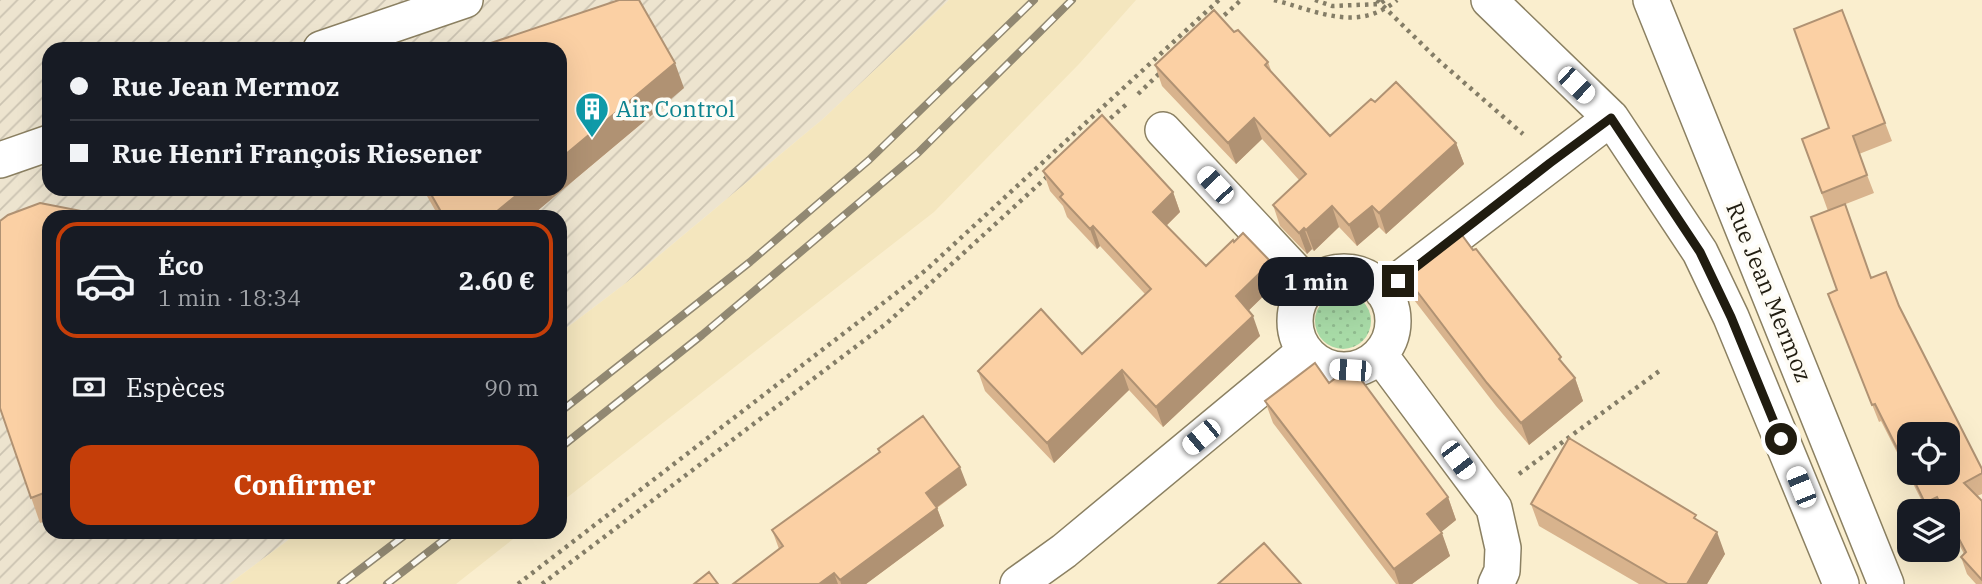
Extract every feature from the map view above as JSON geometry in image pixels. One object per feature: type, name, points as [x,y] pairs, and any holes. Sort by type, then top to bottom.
[{"type":"street","points":[[342,42],[465,0]]},
{"type":"street","name":"Rue Jean Mermoz","points":[[1489,0],[1611,118],[1700,252],[1731,317],[1841,584]]},
{"type":"street","name":"Rue Jean Mermoz","points":[[1651,0],[1886,584]]},
{"type":"street","points":[[1383,292],[1611,118]]},
{"type":"street","points":[[1163,130],[1309,286]]},
{"type":"street","points":[[0,160],[42,145]]},
{"type":"street","points":[[1339,271],[1355,273],[1371,280],[1383,292],[1393,317],[1388,344],[1380,355],[1366,365],[1350,370],[1332,369],[1317,362],[1305,351],[1297,338],[1295,324],[1296,310],[1309,286],[1323,276],[1339,271]]},
{"type":"street","points":[[1018,584],[1064,551],[1305,351]]},
{"type":"street","points":[[1380,355],[1494,508],[1507,580]]},
{"type":"path","points":[[519,584],[926,270],[1219,0]]},
{"type":"path","points":[[1210,28],[1241,0]]},
{"type":"path","points":[[1274,0],[1343,18],[1363,18],[1386,10],[1397,0]]},
{"type":"path","points":[[1315,0],[1332,6],[1385,0]]},
{"type":"path","points":[[1379,2],[1437,59],[1525,136]]},
{"type":"path","points":[[1099,129],[1170,64]]},
{"type":"path","points":[[542,584],[887,323],[1059,166]]},
{"type":"path","points":[[1487,499],[1662,369]]},
{"type":"shaded area","points":[[0,0],[949,0],[823,119],[626,283],[567,328],[567,210],[42,210],[42,539],[290,539],[229,584],[0,584]]},
{"type":"shaded area","points":[[949,0],[1136,0],[1079,64],[934,212],[567,498],[567,328],[626,283],[823,119]]},
{"type":"shaded area","points":[[290,539],[513,539],[456,584],[229,584]]},
{"type":"green space","points":[[1343,293],[1358,298],[1366,306],[1371,321],[1366,336],[1358,344],[1343,349],[1328,344],[1320,336],[1315,321],[1320,306],[1328,298]]},
{"type":"building","points":[[619,0],[639,0],[675,63],[567,153],[567,42],[494,42]]},
{"type":"building","points":[[1214,10],[1234,32],[1238,30],[1268,62],[1265,65],[1330,136],[1371,99],[1375,102],[1396,82],[1456,143],[1379,213],[1372,206],[1349,225],[1332,206],[1306,230],[1304,228],[1299,233],[1273,205],[1306,174],[1254,118],[1228,143],[1155,65]]},
{"type":"building","points":[[1842,10],[1885,123],[1853,136],[1867,175],[1822,193],[1802,139],[1829,128],[1794,29]]},
{"type":"building","points":[[1102,115],[1173,192],[1153,212],[1206,266],[1243,233],[1271,262],[1236,296],[1253,316],[1156,407],[1122,370],[1047,443],[978,371],[1041,309],[1082,354],[1151,289],[1093,226],[1090,229],[1060,197],[1063,194],[1043,171]]},
{"type":"building","points":[[432,196],[516,196],[498,210],[440,210]]},
{"type":"building","points":[[40,203],[76,210],[42,210],[42,494],[31,498],[0,408],[0,221],[8,215]]},
{"type":"building","points":[[1845,204],[1871,278],[1886,272],[1899,306],[1958,422],[1897,422],[1897,448],[1875,404],[1872,405],[1828,294],[1837,290],[1811,217]]},
{"type":"building","points":[[1459,231],[1473,250],[1476,249],[1575,378],[1521,423],[1403,273]]},
{"type":"building","points":[[1315,363],[1329,383],[1351,366],[1448,497],[1427,514],[1442,533],[1394,569],[1265,401]]},
{"type":"building","points":[[923,416],[960,467],[926,493],[937,508],[840,580],[834,573],[819,584],[733,584],[783,546],[772,530],[880,452],[878,449]]},
{"type":"building","points":[[1960,426],[1982,469],[1982,473],[1964,483],[1982,501],[1982,580],[1961,557],[1966,552],[1960,541],[1960,499],[1923,499],[1916,485],[1960,485]]},
{"type":"building","points":[[1569,438],[1696,515],[1694,518],[1717,532],[1687,584],[1668,584],[1531,504]]},
{"type":"building","points":[[1264,543],[1301,584],[1218,584]]},
{"type":"building","points":[[709,572],[718,584],[694,584]]},
{"type":"railway","points":[[567,406],[750,262],[869,160],[1034,0]]},
{"type":"railway","points":[[567,442],[702,335],[918,153],[1072,0]]},
{"type":"railway","points":[[341,584],[400,539]]},
{"type":"railway","points":[[387,584],[445,539]]},
{"type":"place","name":"Air Control","points":[[592,139]]},
{"type":"route","points":[[1398,281],[1611,118],[1700,252],[1731,317],[1781,439]]}]
